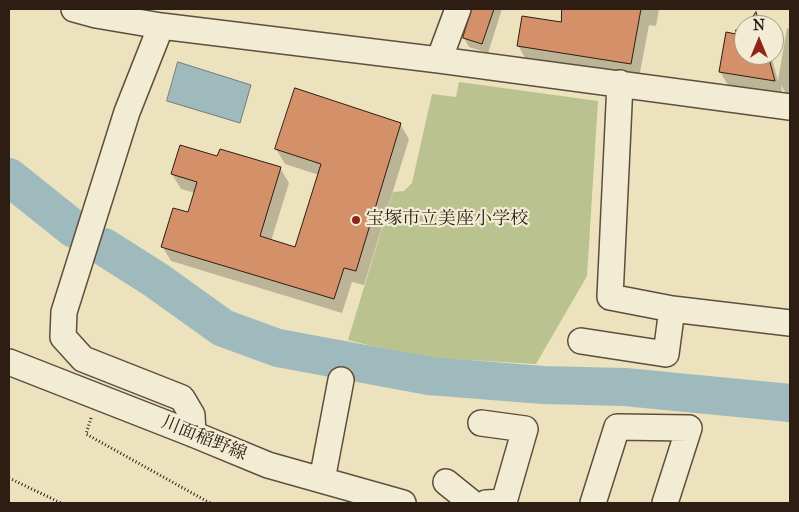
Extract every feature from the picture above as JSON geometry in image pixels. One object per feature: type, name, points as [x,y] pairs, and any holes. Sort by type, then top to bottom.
[{"type":"street","points":[[74,9],[96,15],[161,26],[439,60],[790,107]]},
{"type":"street","points":[[439,60],[458,9]]},
{"type":"street","points":[[161,26],[127,112],[64,312],[63,338],[83,360],[182,398],[192,415],[193,434]]},
{"type":"street","points":[[620,84],[610,297],[672,309],[790,323]]},
{"type":"street","points":[[581,341],[666,354],[672,309]]},
{"type":"street","name":"川面稲野線","points":[[9,362],[193,434],[268,466],[403,503]]},
{"type":"street","points":[[322,480],[341,380]]},
{"type":"street","points":[[481,423],[525,429],[504,502],[486,503]]},
{"type":"street","points":[[593,503],[617,427],[689,428],[666,503]]},
{"type":"street","points":[[446,482],[472,503]]},
{"type":"path","points":[[93,411],[86,434],[210,503]]},
{"type":"path","points":[[9,478],[61,503]]},
{"type":"green space","points":[[459,82],[598,101],[587,276],[536,364],[417,357],[348,340],[393,192],[404,191],[412,183],[432,94],[456,97]]},
{"type":"water","points":[[178,62],[251,85],[240,123],[167,101]]},
{"type":"building","points":[[472,9],[494,9],[482,44],[463,38]]},
{"type":"building","points":[[562,9],[641,9],[631,64],[517,46],[522,16],[561,22]]},
{"type":"building","points":[[726,32],[734,34],[734,65],[771,65],[775,81],[719,72]]},
{"type":"building","points":[[295,88],[401,123],[356,271],[344,268],[334,299],[161,247],[173,208],[188,212],[197,182],[171,174],[180,145],[217,156],[220,149],[281,167],[260,236],[295,247],[321,164],[275,149]]},
{"type":"waterway","points":[[9,177],[74,229]]},
{"type":"waterway","points":[[104,247],[156,280],[223,328],[278,348],[429,376],[543,385],[625,387],[790,403]]},
{"type":"place","name":"宝塚市立美座小学校","points":[[356,220]]}]
